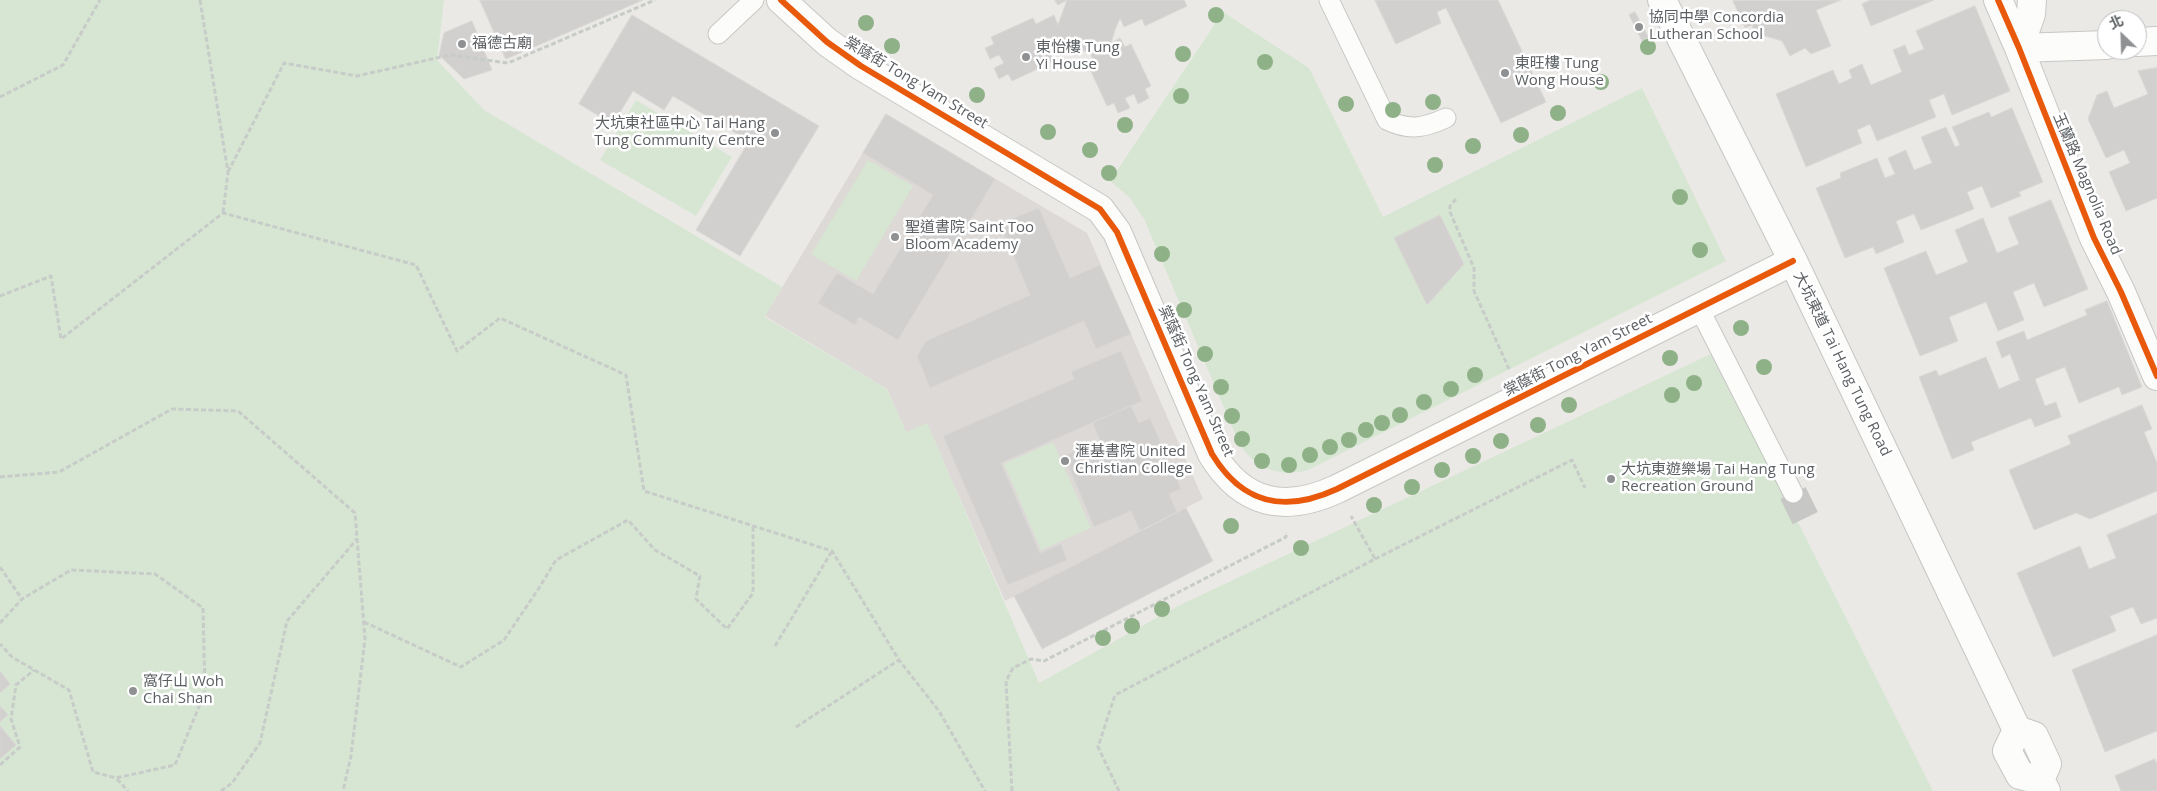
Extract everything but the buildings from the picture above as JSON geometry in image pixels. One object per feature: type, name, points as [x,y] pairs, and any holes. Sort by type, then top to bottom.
[{"type":"street","name":"棠蔭街 Tong Yam Street","points":[[781,0],[827,42],[861,66],[1100,209],[1117,232],[1212,454],[1221,469],[1234,482],[1248,492],[1265,499],[1291,502],[1317,498],[1446,436],[1793,261]]},
{"type":"street","name":"大坑東道 Tai Hang Tung Road","points":[[1662,0],[1793,261],[2017,730],[2006,751],[2020,775],[2043,786]]},
{"type":"street","name":"玉蘭路 Magnolia Road","points":[[1998,0],[2019,48],[2094,238],[2121,292],[2157,376]]},
{"type":"street","points":[[2032,0],[2031,14],[2019,48],[2097,45]]},
{"type":"lane","points":[[718,34],[754,0]]},
{"type":"lane","points":[[1329,0],[1387,120],[1401,127],[1426,127],[1446,118]]},
{"type":"lane","points":[[1699,308],[1793,493]]},
{"type":"path","points":[[0,97],[63,65],[100,0]]},
{"type":"path","points":[[1,295],[51,276],[61,339],[223,213],[228,172],[200,0]]},
{"type":"path","points":[[228,172],[284,63],[357,76],[450,55],[508,63],[655,0]]},
{"type":"path","points":[[1456,199],[1450,206],[1452,220],[1474,268],[1474,291],[1504,356]]},
{"type":"path","points":[[223,213],[416,265],[457,351],[500,318],[626,375],[644,491],[832,551],[899,660],[939,711],[985,791]]},
{"type":"path","points":[[0,477],[59,472],[172,409],[238,411],[355,513],[365,639],[351,756],[343,791]]},
{"type":"path","points":[[1119,791],[1098,748],[1115,696],[1375,558],[1572,460],[1585,488]]},
{"type":"path","points":[[1347,509],[1375,558]]},
{"type":"path","points":[[364,622],[461,667],[504,640],[556,560],[628,520],[655,550],[700,576],[696,599],[727,629],[753,593],[753,526]]},
{"type":"path","points":[[1012,791],[1006,681],[1013,668],[1031,658],[1044,661],[1286,537],[1287,524]]},
{"type":"path","points":[[221,791],[232,783],[260,743],[288,621],[357,539]]},
{"type":"path","points":[[775,646],[832,551]]},
{"type":"path","points":[[0,567],[22,598]]},
{"type":"path","points":[[0,623],[22,598],[71,570],[155,574],[202,608],[205,692],[175,765],[116,778],[94,772],[69,690],[12,657],[0,644]]},
{"type":"path","points":[[796,727],[899,660]]},
{"type":"path","points":[[0,765],[20,747],[11,719],[16,685],[34,670]]},
{"type":"path","points":[[116,778],[128,791]]},
{"type":"shaded area","points":[[886,114],[1087,233],[1203,499],[1005,601],[927,424],[906,432],[887,389],[765,316]]},
{"type":"green space","points":[[0,0],[444,0],[437,60],[484,110],[782,287],[765,317],[887,389],[906,432],[927,423],[1039,683],[1178,606],[1713,353],[1933,791],[0,791]]},
{"type":"green space","points":[[1223,12],[1309,68],[1383,217],[1642,88],[1726,261],[1308,470],[1287,473],[1268,469],[1252,459],[1239,443],[1144,219],[1129,197],[1110,181]]},
{"type":"green space","points":[[636,100],[732,157],[696,216],[600,160]]},
{"type":"green space","points":[[868,160],[913,186],[856,281],[811,254]]},
{"type":"green space","points":[[1053,442],[1091,528],[1041,550],[1004,464]]},
{"type":"tunnel","points":[[1793,493],[1810,528]]},
{"type":"cycle path","points":[[781,0],[827,42],[861,66],[1100,209],[1117,232],[1212,454],[1224,471],[1237,484],[1251,494],[1267,500],[1283,502],[1300,501],[1337,489],[1793,261]]},
{"type":"cycle path","points":[[1998,0],[2019,48],[2094,238],[2121,292],[2157,376]]},
{"type":"place","name":"協同中學 Concordia Lutheran School","points":[[1639,27]]},
{"type":"place","name":"福德古廟","points":[[462,44]]},
{"type":"place","name":"東怡樓 Tung Yi House","points":[[1026,57]]},
{"type":"place","name":"東旺樓 Tung Wong House","points":[[1505,73]]},
{"type":"place","name":"大坑東社區中心 Tai Hang Tung Community Centre","points":[[775,133]]},
{"type":"place","name":"聖道書院 Saint Too Bloom Academy","points":[[895,237]]},
{"type":"place","name":"滙基書院 United Christian College","points":[[1065,461]]},
{"type":"place","name":"大坑東遊樂場 Tai Hang Tung Recreation Ground","points":[[1611,479]]},
{"type":"place","name":"窩仔山 Woh Chai Shan","points":[[133,691]]}]
